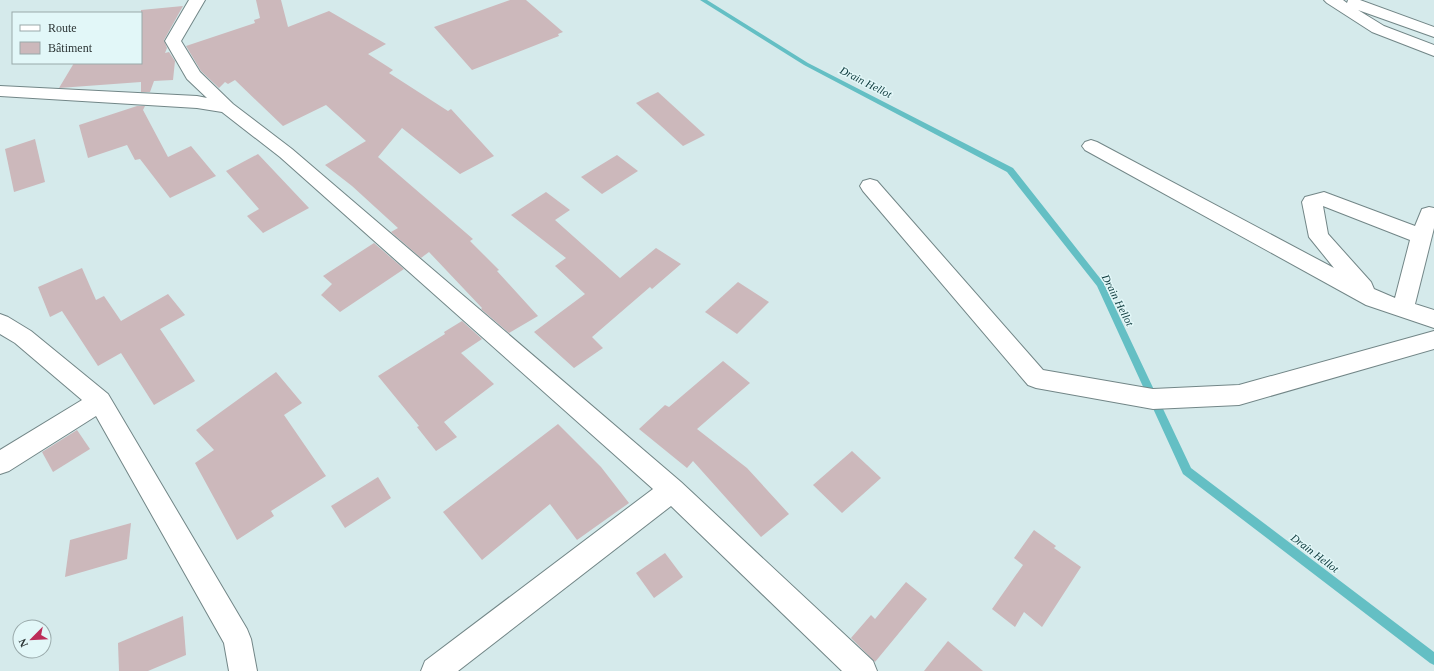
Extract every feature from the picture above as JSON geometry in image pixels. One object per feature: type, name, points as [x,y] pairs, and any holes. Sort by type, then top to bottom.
[{"type":"street","points":[[197,0],[173,41],[193,75],[227,108],[286,153],[672,490],[863,671]]},
{"type":"street","points":[[1332,0],[1378,29],[1434,51]]},
{"type":"street","points":[[1345,0],[1434,32]]},
{"type":"street","points":[[0,91],[197,102],[227,108]]},
{"type":"street","points":[[1091,146],[1374,299],[1434,319]]},
{"type":"street","points":[[870,186],[1036,378],[1153,399],[1239,395],[1434,340]]},
{"type":"street","points":[[1374,299],[1319,237],[1312,202],[1324,199],[1421,236]]},
{"type":"street","points":[[1403,309],[1421,236],[1429,214]]},
{"type":"street","points":[[0,323],[23,337],[100,401],[237,639],[243,671]]},
{"type":"street","points":[[0,463],[100,401]]},
{"type":"street","points":[[435,671],[672,490]]},
{"type":"building","points":[[256,0],[281,0],[288,27],[329,11],[386,44],[368,54],[393,70],[389,73],[448,111],[451,109],[494,156],[460,174],[402,128],[378,157],[473,239],[470,241],[499,270],[497,271],[538,316],[509,333],[481,309],[482,308],[429,252],[421,258],[391,232],[398,228],[352,186],[325,165],[366,141],[326,105],[283,126],[235,80],[228,84],[225,82],[219,88],[201,71],[186,46],[255,23],[254,20],[260,18]]},
{"type":"building","points":[[510,0],[526,0],[563,32],[558,34],[559,36],[472,70],[434,27]]},
{"type":"building","points":[[183,6],[164,40],[167,48],[165,53],[169,52],[175,61],[173,80],[154,81],[150,92],[141,92],[141,82],[59,88],[73,64],[142,64],[141,10]]},
{"type":"building","points":[[658,92],[705,135],[683,146],[636,103]]},
{"type":"building","points":[[137,106],[145,106],[143,110],[168,157],[191,146],[216,176],[170,198],[140,159],[135,160],[127,145],[88,158],[79,125]]},
{"type":"building","points":[[35,139],[45,182],[14,192],[5,149]]},
{"type":"building","points":[[258,154],[309,208],[263,233],[247,216],[259,209],[226,171]]},
{"type":"building","points":[[617,155],[638,171],[602,194],[581,177]]},
{"type":"building","points":[[546,192],[570,210],[555,220],[620,278],[656,248],[681,264],[652,289],[650,287],[592,337],[603,348],[574,368],[534,332],[585,294],[555,266],[566,258],[511,215]]},
{"type":"building","points":[[374,243],[404,269],[340,312],[321,295],[332,284],[323,276]]},
{"type":"building","points":[[82,268],[96,300],[104,296],[121,321],[168,294],[185,315],[160,329],[195,381],[154,405],[121,353],[98,366],[62,311],[50,317],[38,287]]},
{"type":"building","points":[[738,282],[769,302],[737,334],[705,312]]},
{"type":"building","points":[[462,321],[482,339],[461,353],[494,384],[444,422],[457,437],[436,451],[417,427],[419,426],[378,376],[445,334],[444,332]]},
{"type":"building","points":[[723,361],[750,383],[697,429],[747,468],[789,514],[761,537],[693,461],[687,468],[639,429],[665,405],[669,407]]},
{"type":"building","points":[[276,372],[302,403],[284,415],[326,476],[271,511],[274,516],[237,540],[195,463],[214,450],[196,430]]},
{"type":"building","points":[[558,424],[601,467],[629,503],[577,540],[550,504],[482,560],[443,512]]},
{"type":"building","points":[[77,430],[90,449],[53,472],[42,452]]},
{"type":"building","points":[[852,451],[881,478],[842,513],[813,485]]},
{"type":"building","points":[[378,477],[391,498],[345,528],[331,506]]},
{"type":"building","points":[[131,523],[127,559],[65,577],[70,540]]},
{"type":"building","points":[[1034,530],[1056,546],[1054,548],[1081,567],[1042,627],[1024,612],[1015,627],[992,609],[1023,565],[1014,558]]},
{"type":"building","points":[[665,553],[683,577],[654,598],[636,573]]},
{"type":"building","points":[[906,582],[927,599],[875,662],[851,638],[871,615],[875,619]]},
{"type":"building","points":[[183,616],[186,655],[148,671],[119,671],[118,643]]},
{"type":"building","points":[[948,641],[983,671],[924,671]]},
{"type":"waterway","name":"Drain Hellot","points":[[703,0],[806,64],[1010,170],[1100,284],[1187,471],[1434,659]]}]
